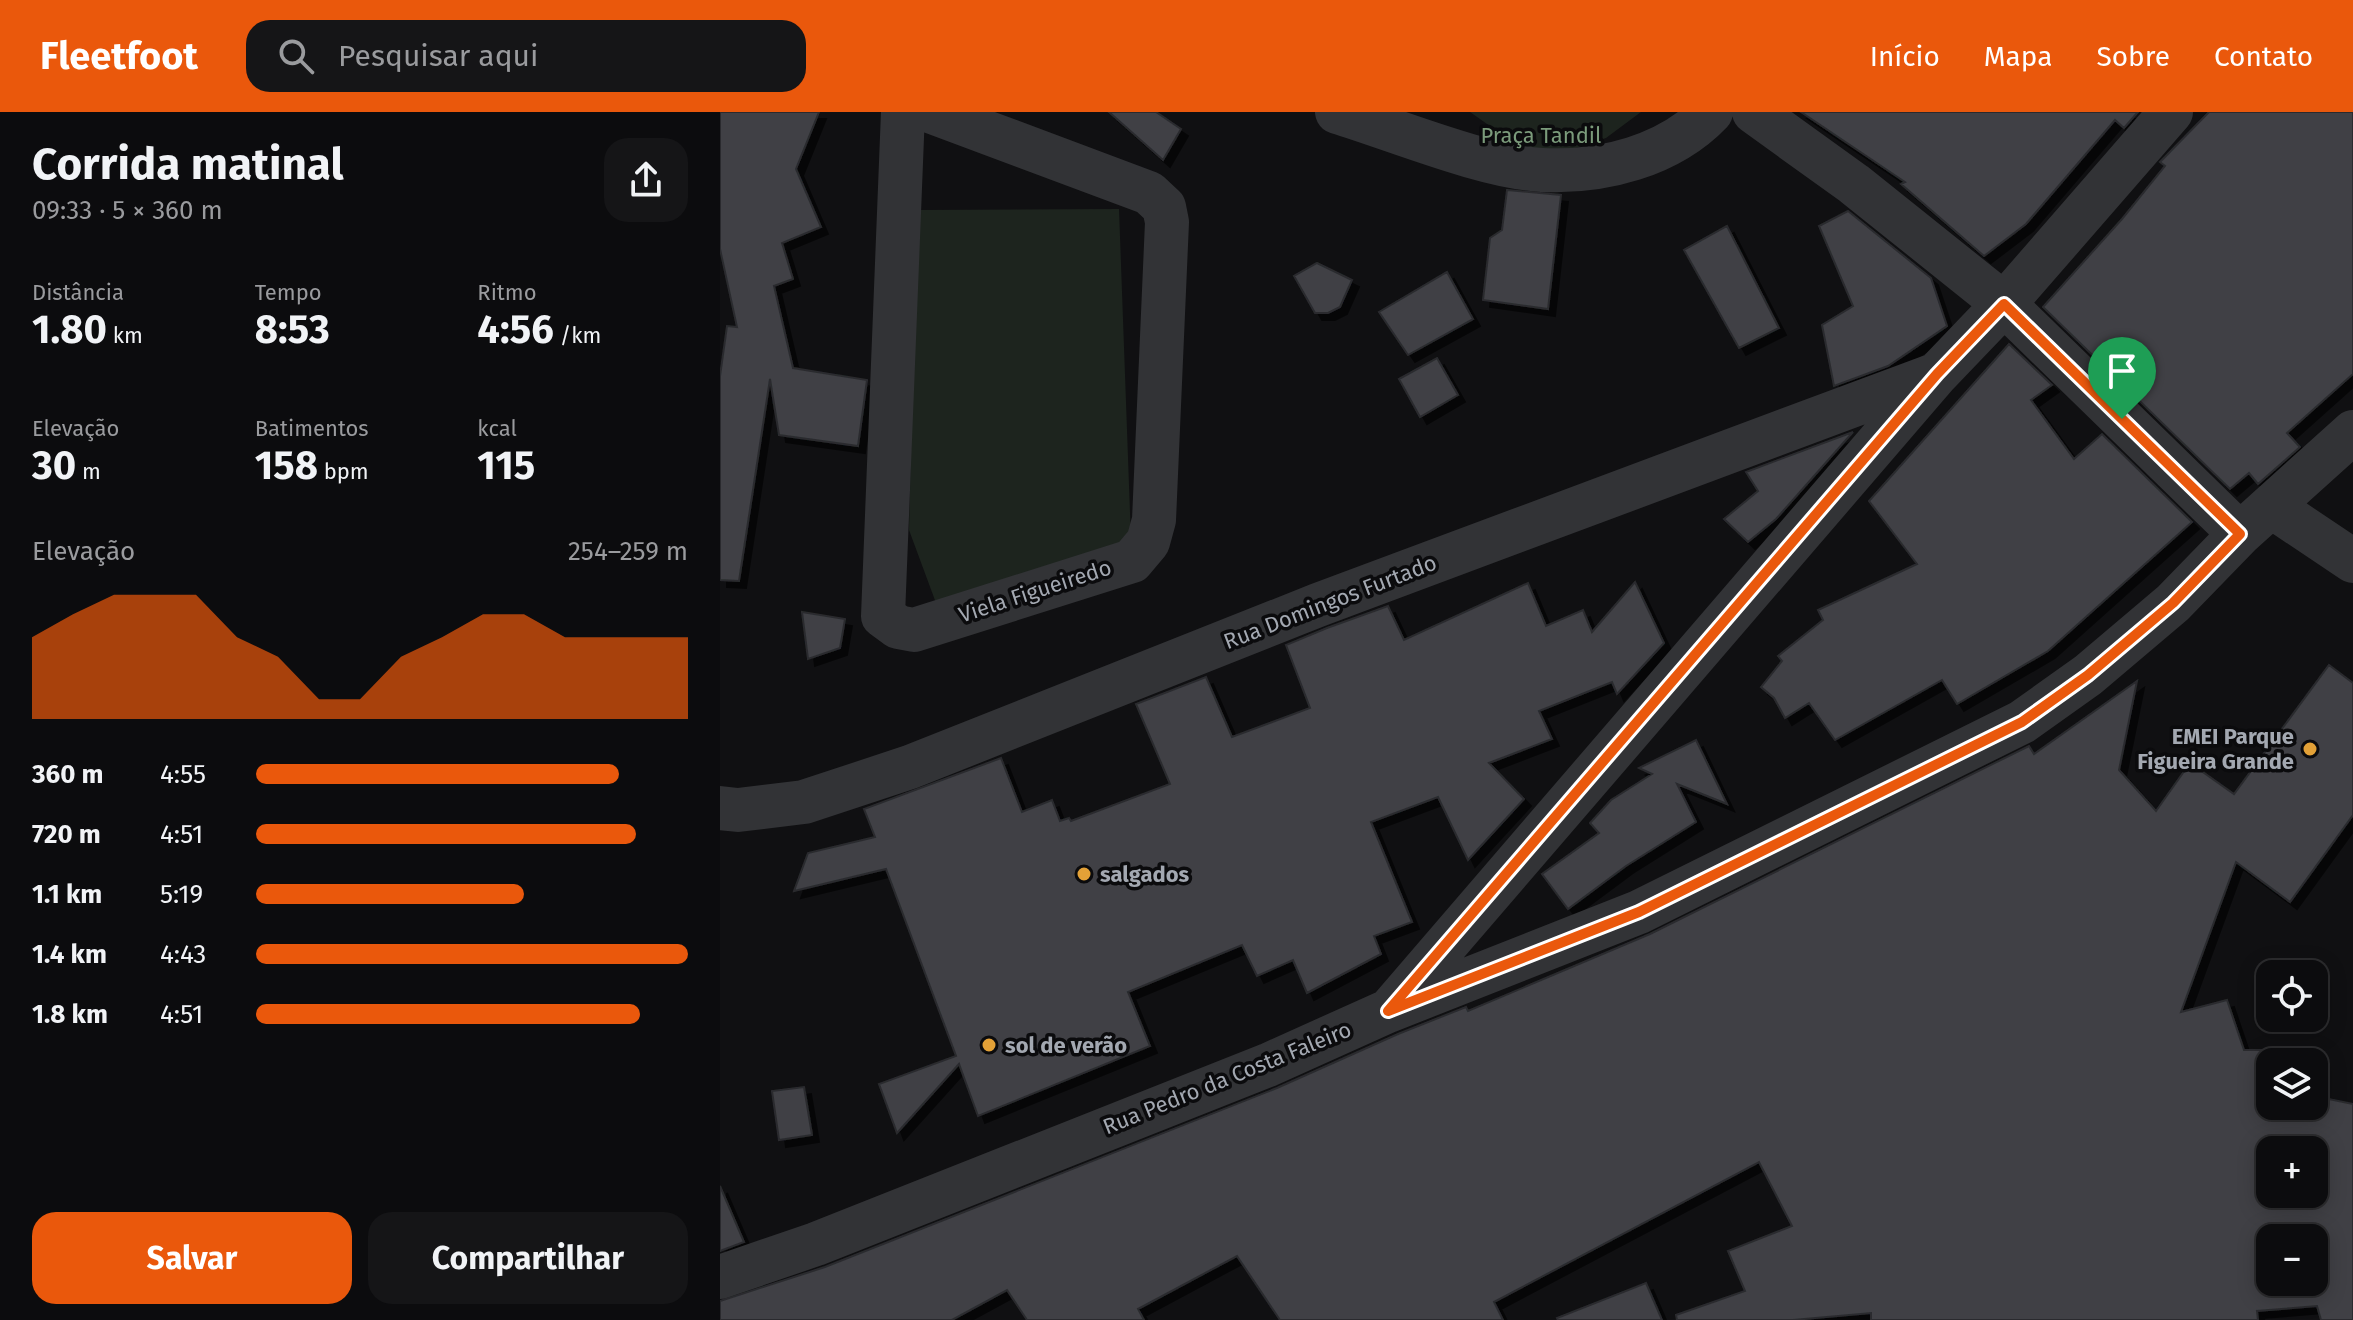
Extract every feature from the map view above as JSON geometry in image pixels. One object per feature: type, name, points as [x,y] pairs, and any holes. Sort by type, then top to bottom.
[{"type":"street","name":"Viela Figueiredo","points":[[903,112],[883,616],[898,627],[914,630],[1132,561],[1148,542],[1154,520],[1167,222],[1164,207],[1149,193],[932,112]]},
{"type":"street","points":[[1337,112],[1432,125],[1488,159],[1542,170],[1586,168],[1649,155],[1674,141],[1711,112]]},
{"type":"street","points":[[1754,112],[1854,184],[2004,304],[2255,520],[2353,561]]},
{"type":"street","points":[[1388,1011],[1937,374],[2004,304],[2171,112]]},
{"type":"street","name":"Rua Domingos Furtado","points":[[720,808],[738,810],[804,802],[910,767],[1304,611],[1937,374]]},
{"type":"street","name":"Rua Pedro da Costa Faleiro","points":[[720,1277],[816,1244],[1268,1065],[1388,1011],[1639,912],[2022,722],[2088,675],[2173,603],[2255,520],[2353,432]]},
{"type":"green space","name":"Praça Tandil","points":[[1470,112],[1641,112],[1606,138],[1538,160]]},
{"type":"green space","points":[[1119,209],[1131,540],[936,603],[909,530],[917,210]]},
{"type":"building","points":[[720,112],[819,112],[796,169],[821,227],[782,243],[793,279],[774,286],[793,368],[867,380],[858,446],[779,435],[770,379],[739,581],[720,580],[720,376],[727,326],[737,327],[720,249]]},
{"type":"building","points":[[1109,112],[1156,112],[1181,129],[1163,160]]},
{"type":"building","points":[[1801,112],[2138,112],[2124,128],[2115,120],[2026,224],[1984,256],[1901,184],[1905,182]]},
{"type":"building","points":[[2209,112],[2353,112],[2353,374],[2287,433],[2300,447],[2258,484],[2249,473],[2230,489],[2043,307],[2165,166],[2160,162]]},
{"type":"building","points":[[1507,190],[1561,195],[1548,309],[1483,300],[1490,238],[1502,230]]},
{"type":"building","points":[[1848,211],[1931,278],[1947,326],[1888,366],[1834,386],[1822,325],[1853,306],[1819,226]]},
{"type":"building","points":[[1727,226],[1779,328],[1739,348],[1684,250]]},
{"type":"building","points":[[1317,263],[1352,280],[1340,307],[1328,313],[1315,313],[1294,276]]},
{"type":"building","points":[[1447,272],[1473,319],[1408,355],[1379,312]]},
{"type":"building","points":[[2009,344],[2052,385],[2031,400],[2074,459],[2102,434],[2192,522],[2048,651],[1957,704],[1942,680],[1835,740],[1809,703],[1785,718],[1774,698],[1761,687],[1782,661],[1778,656],[1823,620],[1818,610],[1917,564],[1869,501]]},
{"type":"building","points":[[1437,358],[1458,395],[1420,417],[1399,379]]},
{"type":"building","points":[[1853,432],[1776,519],[1748,542],[1724,519],[1758,491],[1746,472]]},
{"type":"building","points":[[1635,582],[1664,643],[1617,694],[1612,682],[1539,711],[1552,739],[1489,763],[1524,799],[1468,860],[1438,797],[1371,822],[1412,922],[1374,936],[1381,954],[1307,993],[1293,960],[1257,976],[1242,945],[1128,992],[1150,1046],[978,1116],[959,1064],[897,1133],[879,1084],[956,1056],[886,869],[794,891],[808,853],[875,837],[864,809],[1001,758],[1022,812],[1052,800],[1060,821],[1069,818],[1071,821],[1170,784],[1136,704],[1206,677],[1232,737],[1310,708],[1286,645],[1327,628],[1388,606],[1404,640],[1528,583],[1546,626],[1583,610],[1592,632]]},
{"type":"building","points":[[802,612],[845,619],[840,648],[808,659]]},
{"type":"building","points":[[2329,665],[2353,683],[2353,815],[2290,902],[2236,862],[2181,1012],[2227,1000],[2244,1050],[2256,1050],[2256,1120],[2328,1120],[2328,1099],[2353,1104],[2353,1320],[2321,1320],[2317,1306],[2257,1311],[2258,1320],[1871,1320],[1871,1313],[1793,1320],[1677,1320],[1676,1315],[1745,1291],[1728,1251],[1792,1226],[1759,1162],[1494,1302],[1503,1320],[1280,1320],[1237,1256],[1138,1309],[1144,1320],[1027,1320],[1007,1290],[952,1320],[720,1320],[720,1301],[825,1267],[1277,1088],[1398,1034],[1466,1007],[1468,1011],[1650,934],[2029,746],[2034,754],[2137,681],[2119,770],[2156,811],[2190,763],[2234,794]]},
{"type":"building","points":[[1696,740],[1727,804],[1677,784],[1696,822],[1626,866],[1568,909],[1542,874],[1599,833],[1590,823],[1611,800],[1652,774],[1639,768]]},
{"type":"building","points":[[804,1087],[812,1135],[779,1140],[772,1091]]},
{"type":"building","points":[[720,1186],[744,1242],[720,1251]]},
{"type":"building","points":[[1646,1283],[1662,1320],[1557,1318]]},
{"type":"place","name":"EMEI Parque Figueira Grande","points":[[2310,749]]},
{"type":"place","name":"salgados","points":[[1084,874]]},
{"type":"place","name":"sol de verão","points":[[989,1045]]},
{"type":"route","points":[[2004,304],[2122,419],[2240,534],[2173,603],[2088,675],[2022,722],[1639,912],[1388,1011],[1937,374],[2004,304]]}]
